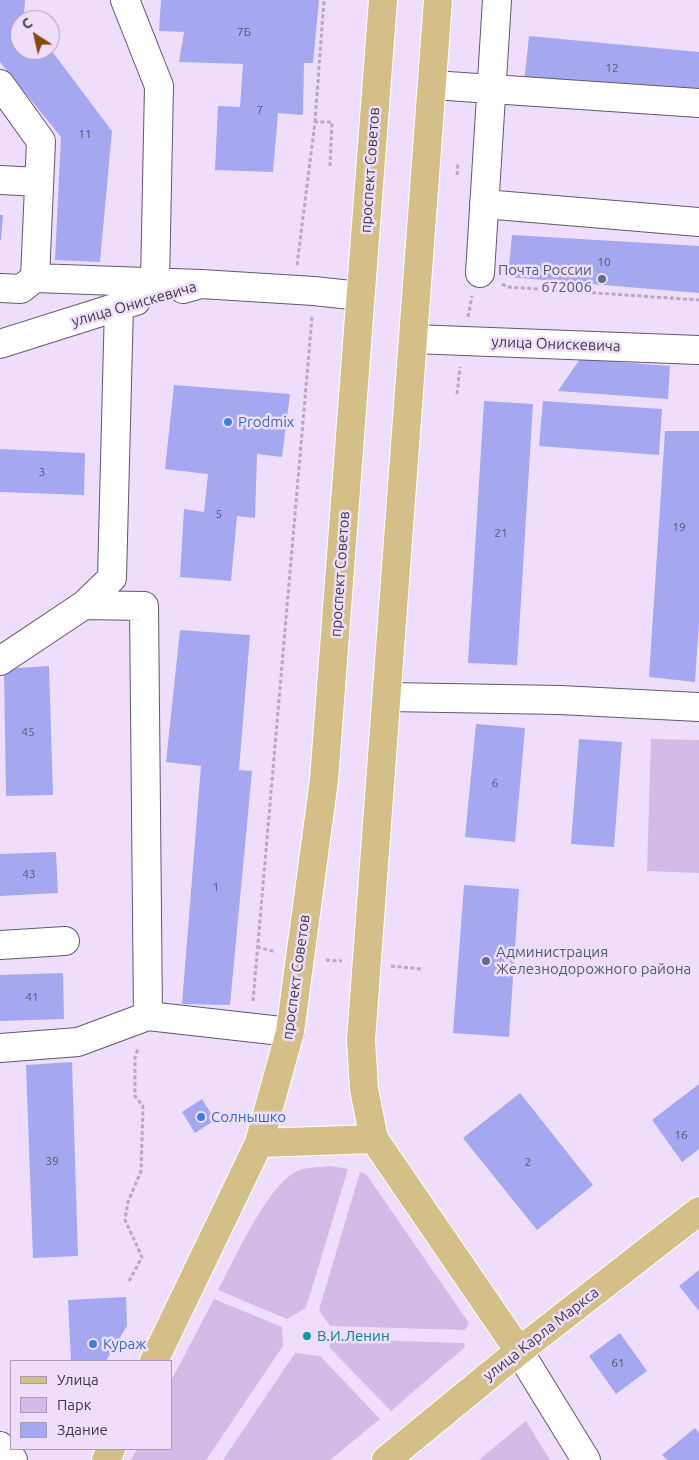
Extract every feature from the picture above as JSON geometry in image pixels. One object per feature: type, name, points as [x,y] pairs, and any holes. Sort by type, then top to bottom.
[{"type":"main road","name":"проспект Советов","points":[[154,1360],[259,1143],[290,1032],[324,780],[383,0]]},
{"type":"main road","points":[[438,0],[388,697],[360,1040],[364,1089],[374,1139],[519,1351]]},
{"type":"main road","points":[[259,1143],[374,1139]]},
{"type":"main road","name":"улица Карла Маркса","points":[[386,1460],[519,1351],[699,1211]]},
{"type":"street","points":[[125,0],[159,86],[155,282]]},
{"type":"street","points":[[480,273],[497,0]]},
{"type":"street","points":[[0,84],[41,141],[35,278]]},
{"type":"street","points":[[433,85],[699,103]]},
{"type":"street","points":[[0,180],[40,182]]},
{"type":"street","points":[[484,204],[699,222]]},
{"type":"street","points":[[0,288],[20,289],[35,278],[201,284]]},
{"type":"street","name":"улица Онискевича","points":[[0,344],[119,305],[201,284],[314,291],[360,296]]},
{"type":"street","points":[[0,661],[84,605],[112,578],[119,305]]},
{"type":"street","name":"улица Онискевича","points":[[413,338],[699,350]]},
{"type":"street","points":[[84,605],[144,606],[148,1016]]},
{"type":"street","points":[[388,697],[560,700],[699,707]]},
{"type":"street","points":[[0,945],[65,941]]},
{"type":"street","points":[[0,1048],[78,1042],[148,1016],[290,1032]]},
{"type":"street","points":[[519,1351],[586,1460]]},
{"type":"street","points":[[0,1446],[13,1460]]},
{"type":"path","points":[[250,1028],[314,291],[314,268],[296,268],[316,122],[324,0]]},
{"type":"path","points":[[316,122],[332,122],[330,166]]},
{"type":"path","points":[[480,273],[508,287],[699,300]]},
{"type":"path","points":[[130,1281],[142,1258],[125,1220],[128,1202],[141,1171],[143,1106],[135,1096],[135,1058],[148,1016]]},
{"type":"green space","points":[[651,739],[699,740],[699,873],[647,871]]},
{"type":"green space","points":[[331,1166],[348,1169],[306,1308],[287,1319],[218,1290],[253,1223],[276,1189],[288,1177],[300,1170]]},
{"type":"green space","points":[[360,1172],[366,1174],[469,1323],[465,1330],[330,1326],[319,1310]]},
{"type":"green space","points":[[214,1299],[282,1327],[283,1346],[206,1460],[131,1460],[136,1450],[172,1450],[172,1379]]},
{"type":"green space","points":[[332,1339],[464,1343],[465,1347],[391,1411],[329,1347]]},
{"type":"green space","points":[[295,1353],[320,1356],[380,1419],[330,1460],[223,1460]]},
{"type":"green space","points":[[526,1421],[550,1460],[479,1460]]},
{"type":"building","points":[[0,0],[25,0],[24,10],[10,10],[10,60],[59,60],[112,131],[100,262],[55,260],[61,137],[0,62]]},
{"type":"building","points":[[161,0],[319,0],[313,63],[304,63],[303,115],[278,113],[273,172],[215,170],[218,106],[240,107],[243,64],[179,62],[184,32],[159,31]]},
{"type":"building","points":[[529,36],[699,52],[699,97],[524,83]]},
{"type":"building","points":[[0,215],[3,215],[1,240],[0,240]]},
{"type":"building","points":[[512,235],[699,246],[699,293],[508,277]]},
{"type":"building","points":[[580,359],[670,366],[668,399],[558,391]]},
{"type":"building","points":[[174,385],[290,394],[282,457],[257,454],[255,518],[237,516],[231,581],[180,577],[184,509],[204,512],[208,474],[165,469]]},
{"type":"building","points":[[484,401],[533,404],[517,665],[468,663]]},
{"type":"building","points":[[543,401],[662,409],[659,455],[539,446]]},
{"type":"building","points":[[665,431],[699,431],[699,623],[695,682],[649,677]]},
{"type":"building","points":[[0,449],[85,453],[84,495],[0,492]]},
{"type":"building","points":[[180,630],[250,635],[239,770],[252,771],[230,1005],[182,1004],[201,766],[166,762]]},
{"type":"building","points":[[49,666],[53,795],[6,796],[4,669]]},
{"type":"building","points":[[476,724],[525,728],[515,842],[465,837]]},
{"type":"building","points":[[579,739],[622,742],[614,847],[571,844]]},
{"type":"building","points":[[56,852],[58,893],[0,896],[0,854]]},
{"type":"building","name":"Администрация Железнодорожного района","points":[[464,885],[519,889],[509,1037],[453,1033]]},
{"type":"building","points":[[63,973],[64,1019],[0,1021],[0,975]]},
{"type":"building","points":[[72,1062],[78,1256],[33,1258],[26,1065]]},
{"type":"building","points":[[699,1084],[699,1149],[682,1162],[652,1120]]},
{"type":"building","points":[[520,1093],[593,1185],[537,1230],[463,1138]]},
{"type":"building","points":[[202,1099],[215,1120],[195,1133],[182,1112]]},
{"type":"building","points":[[699,1270],[699,1311],[679,1286]]},
{"type":"building","name":"Кураж","points":[[126,1297],[127,1326],[107,1360],[71,1360],[68,1300]]},
{"type":"building","points":[[620,1333],[647,1371],[616,1394],[589,1356]]},
{"type":"building","points":[[695,1428],[699,1433],[699,1460],[667,1460],[662,1455]]},
{"type":"place","name":"Почта России 672006","points":[[602,279]]},
{"type":"place","name":"Prodmix","points":[[228,422]]},
{"type":"place","name":"Администрация Железнодорожного района","points":[[486,961]]},
{"type":"place","name":"Солнышко","points":[[201,1117]]},
{"type":"place","name":"В.И.Ленин","points":[[307,1336]]},
{"type":"place","name":"Кураж","points":[[93,1344]]}]
